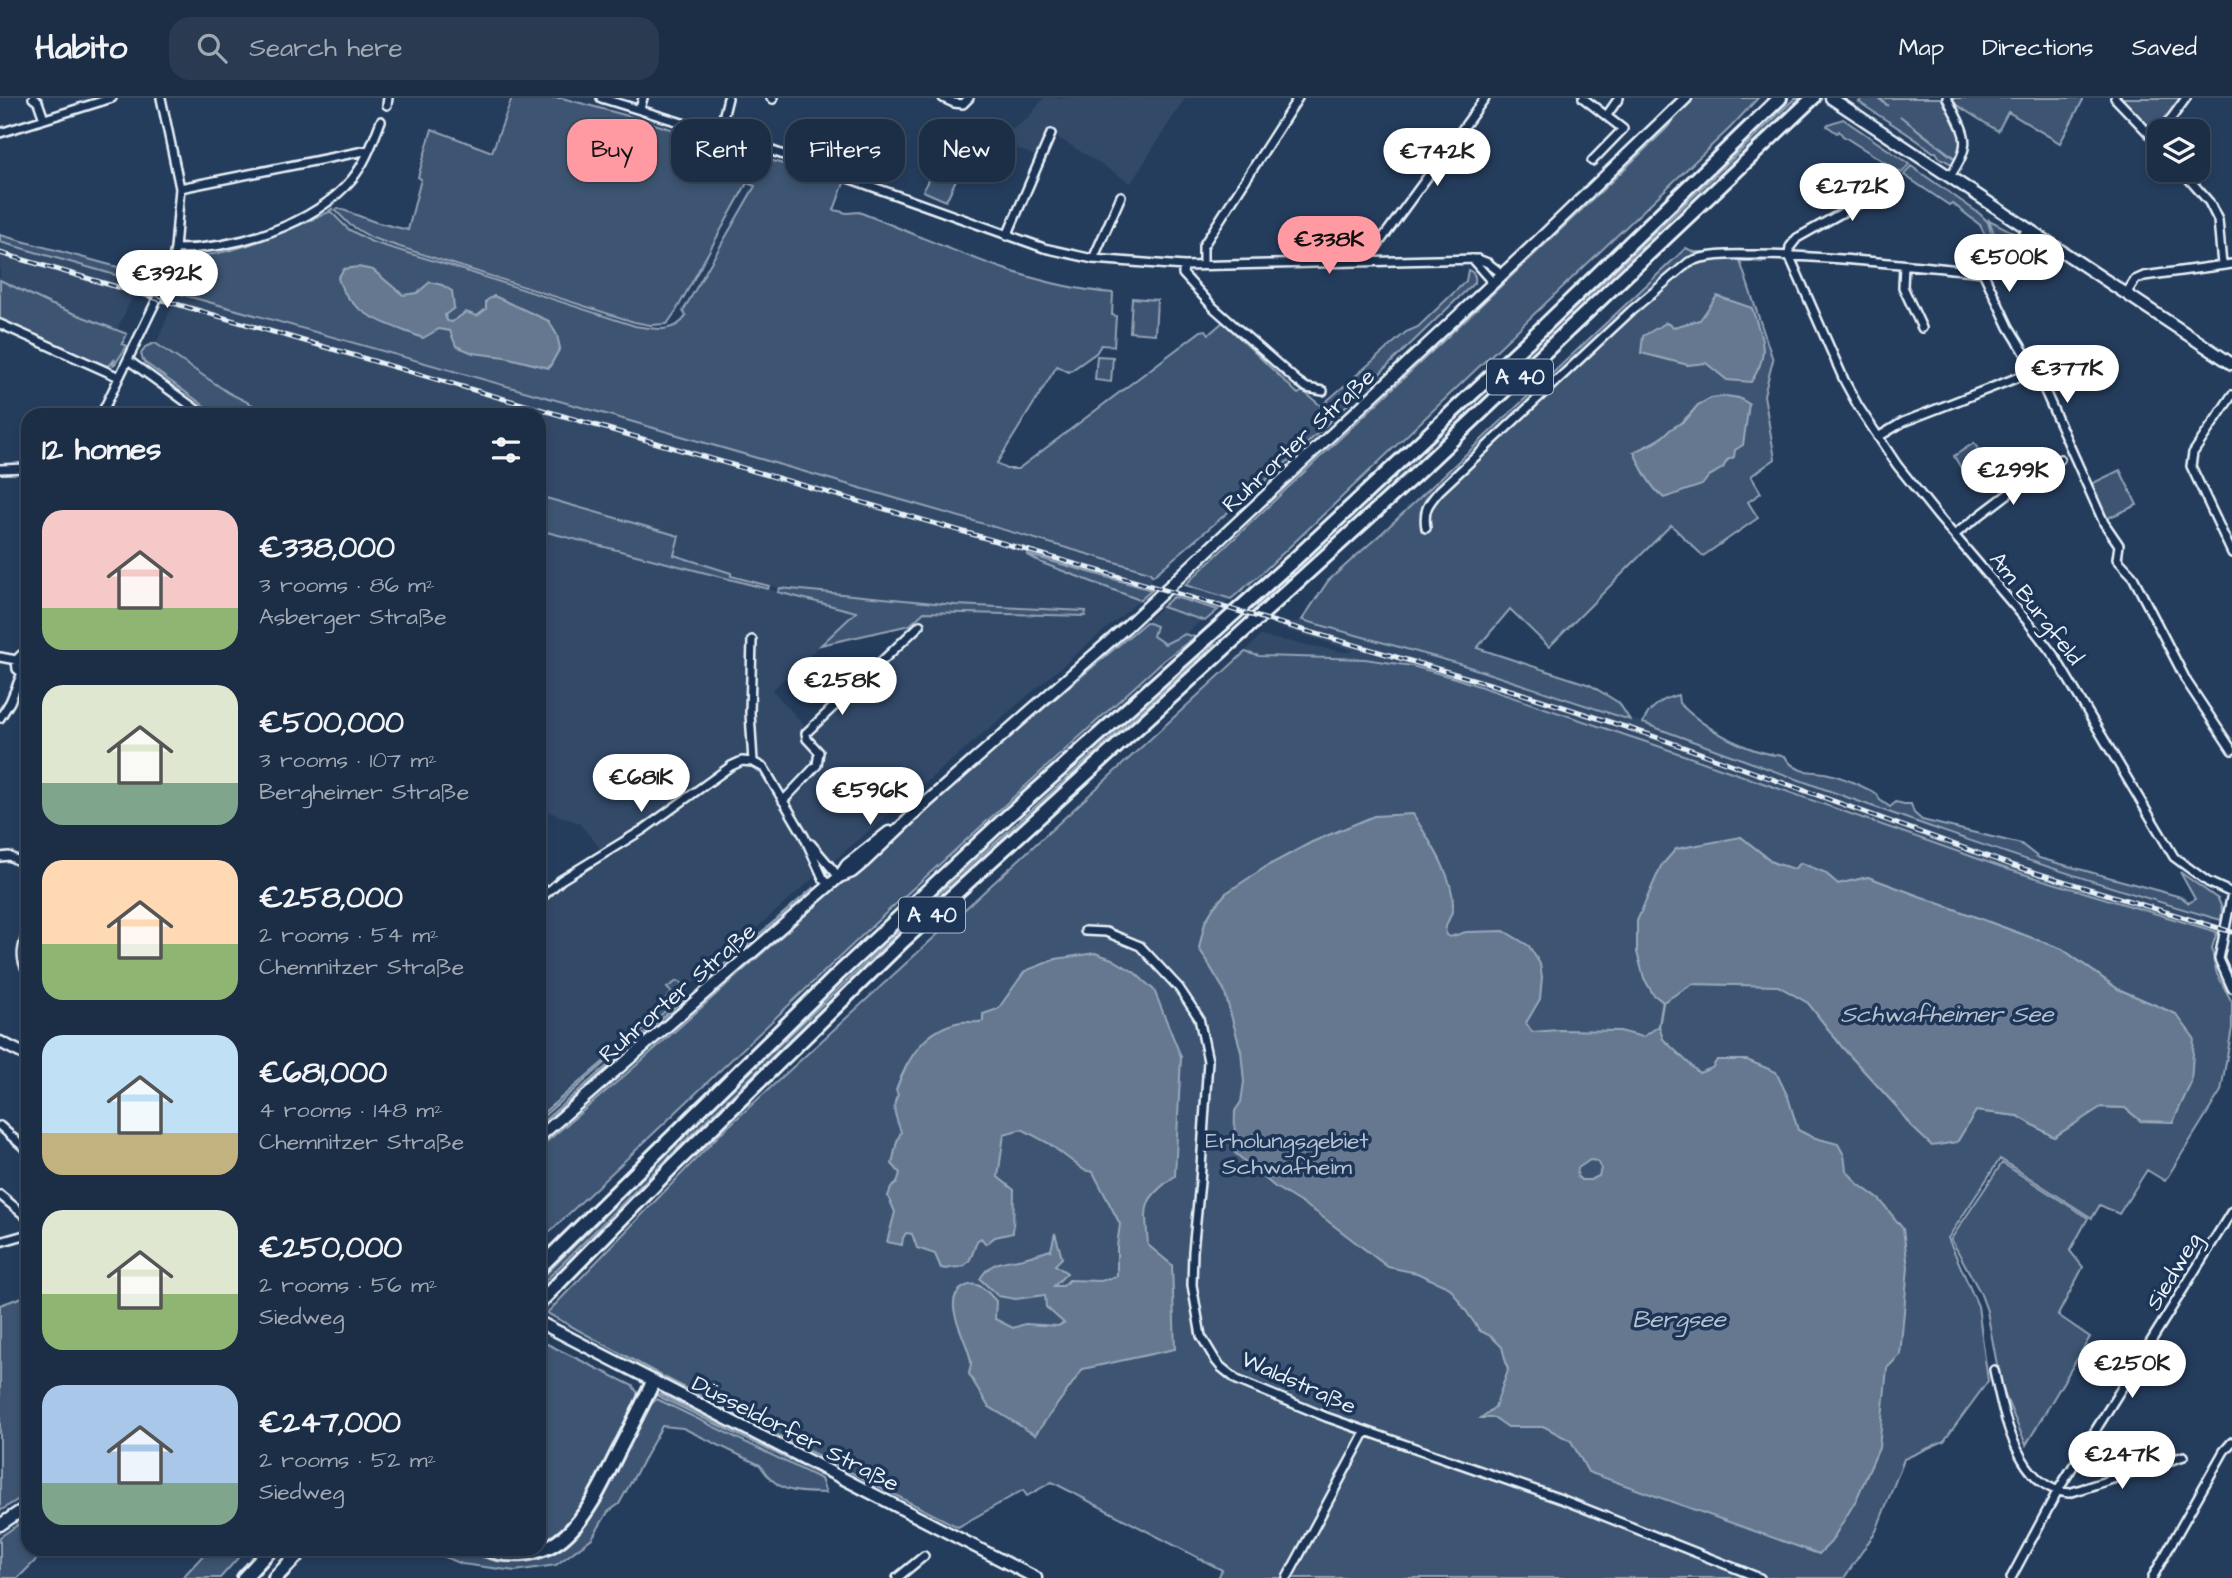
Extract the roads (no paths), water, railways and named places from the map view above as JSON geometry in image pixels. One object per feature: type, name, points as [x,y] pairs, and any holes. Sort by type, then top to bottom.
[{"type":"highway","name":"A 40","points":[[546,1261],[836,976],[1007,817],[1295,559],[1540,330],[1780,98]]},
{"type":"highway","name":"A 40","points":[[546,1296],[673,1166],[903,941],[1395,494],[1814,98]]},
{"type":"highway","points":[[546,1253],[591,1216]]},
{"type":"highway","points":[[546,1548],[565,1536],[586,1511],[653,1382]]},
{"type":"highway","points":[[244,1578],[264,1556]]},
{"type":"highway","points":[[275,1578],[296,1556]]},
{"type":"main road","name":"Ruhrorter Straße","points":[[546,1131],[839,877],[852,872],[864,862],[928,801],[1126,626],[1502,275],[1686,98]]},
{"type":"main road","points":[[1835,101],[2232,364]]},
{"type":"main road","points":[[0,1042],[21,1052]]},
{"type":"main road","name":"Düsseldorfer Straße","points":[[546,1326],[1036,1578]]},
{"type":"main road","points":[[0,1525],[21,1511]]},
{"type":"street","points":[[33,98],[38,102],[44,119]]},
{"type":"street","points":[[0,133],[112,98]]},
{"type":"street","points":[[104,408],[172,264],[176,249],[180,188],[161,98]]},
{"type":"street","points":[[601,98],[672,119]]},
{"type":"street","points":[[640,109],[643,98]]},
{"type":"street","points":[[723,119],[728,98]]},
{"type":"street","points":[[943,98],[963,104],[969,98]]},
{"type":"street","points":[[1203,265],[1203,246],[1298,98]]},
{"type":"street","points":[[1366,261],[1485,98]]},
{"type":"street","points":[[1583,98],[1623,129],[1592,161]]},
{"type":"street","points":[[1606,115],[1619,98]]},
{"type":"street","points":[[1947,98],[1966,138],[1960,162],[1950,176]]},
{"type":"street","points":[[2115,98],[2147,127]]},
{"type":"street","points":[[2172,119],[2186,98]]},
{"type":"street","points":[[176,249],[219,246],[298,220],[315,210],[352,179],[369,150],[381,121]]},
{"type":"street","points":[[1007,236],[1052,134]]},
{"type":"street","points":[[180,188],[369,150]]},
{"type":"street","points":[[771,151],[1007,236],[1093,259],[1184,266],[1481,259],[1502,275]]},
{"type":"street","points":[[1789,255],[1790,247],[1797,238],[1872,196],[1883,188],[1890,178]]},
{"type":"street","points":[[2192,182],[2209,202],[2218,220],[2222,265]]},
{"type":"street","points":[[1093,259],[1121,195]]},
{"type":"street","points":[[1426,528],[1426,506],[1439,491],[1631,311],[1680,269],[1698,258],[1789,255],[1983,272],[2004,259],[2028,229]]},
{"type":"street","name":"Am Burgfeld","points":[[1789,255],[1843,380],[1878,437],[1916,491],[2055,657],[2174,857],[2208,882],[2232,893]]},
{"type":"street","points":[[1472,259],[1493,283]]},
{"type":"street","points":[[2126,294],[2139,277],[2232,264]]},
{"type":"street","points":[[1904,265],[1903,287],[1922,328]]},
{"type":"street","points":[[1184,266],[1183,274],[1214,308],[1297,381],[1323,391]]},
{"type":"street","points":[[1983,272],[2009,327],[2036,371],[2104,523],[2119,545],[2118,559],[2132,575],[2187,682],[2232,750]]},
{"type":"street","points":[[0,324],[119,377]]},
{"type":"street","points":[[128,360],[194,408]]},
{"type":"street","points":[[1878,437],[1903,422],[2060,361]]},
{"type":"street","points":[[2232,395],[2193,453],[2191,466],[2232,554]]},
{"type":"street","points":[[1954,536],[2046,465],[2060,459]]},
{"type":"street","points":[[0,469],[21,468]]},
{"type":"street","points":[[783,801],[817,765],[819,752],[807,739],[806,733],[920,625]]},
{"type":"street","points":[[752,640],[750,713],[753,762]]},
{"type":"street","points":[[21,654],[16,660],[17,670],[21,672]]},
{"type":"street","points":[[0,657],[16,660]]},
{"type":"street","points":[[0,718],[21,681]]},
{"type":"street","points":[[546,894],[561,880],[644,829],[731,766],[742,761],[753,762],[764,768],[804,836],[829,886]]},
{"type":"street","points":[[804,836],[839,877]]},
{"type":"street","points":[[0,857],[9,856],[21,862]]},
{"type":"street","points":[[2232,893],[2219,958],[2232,988]]},
{"type":"street","name":"Waldstraße","points":[[1084,931],[1106,932],[1140,946],[1179,988],[1199,1018],[1208,1061],[1192,1285],[1201,1336],[1216,1361],[1237,1380],[1366,1431],[1561,1499],[1760,1578]]},
{"type":"street","points":[[0,1126],[21,1145]]},
{"type":"street","points":[[0,1195],[21,1212]]},
{"type":"street","name":"Siedweg","points":[[2011,1578],[2057,1492],[2232,1211]]},
{"type":"street","points":[[0,1242],[21,1236]]},
{"type":"street","points":[[1994,1370],[2006,1418],[2022,1458],[2031,1472],[2057,1492],[2069,1493],[2184,1456]]},
{"type":"street","points":[[1286,1578],[1366,1431]]},
{"type":"street","points":[[2152,1578],[2224,1451],[2232,1442]]},
{"type":"street","points":[[897,1578],[925,1556]]},
{"type":"water","points":[[358,267],[373,270],[403,295],[417,293],[430,282],[452,291],[454,308],[445,315],[447,321],[452,322],[466,312],[477,316],[486,309],[486,301],[494,296],[549,321],[557,335],[560,348],[549,368],[505,357],[473,353],[456,346],[450,331],[439,329],[423,338],[398,328],[361,310],[343,291],[338,278],[344,269]]},
{"type":"water","points":[[1717,296],[1752,308],[1763,354],[1751,382],[1727,380],[1706,363],[1688,365],[1641,353],[1643,336],[1666,323],[1674,327],[1700,320]]},
{"type":"water","points":[[1711,398],[1739,398],[1749,404],[1743,445],[1735,450],[1734,457],[1727,460],[1723,468],[1709,476],[1702,485],[1664,498],[1650,483],[1634,452],[1658,441],[1686,420],[1698,405]]},
{"type":"water","name":"Bergsee","points":[[1413,814],[1426,834],[1439,857],[1452,893],[1453,908],[1446,935],[1450,937],[1466,932],[1504,931],[1529,946],[1540,964],[1542,977],[1540,999],[1526,1023],[1532,1032],[1620,1031],[1643,1037],[1659,1026],[1663,1039],[1699,1073],[1712,1068],[1717,1060],[1747,1060],[1776,1072],[1788,1097],[1798,1130],[1838,1144],[1844,1155],[1846,1170],[1858,1184],[1880,1200],[1903,1229],[1908,1267],[1900,1355],[1887,1368],[1879,1448],[1856,1500],[1831,1542],[1819,1554],[1588,1472],[1571,1441],[1545,1427],[1508,1427],[1495,1418],[1481,1418],[1495,1407],[1508,1370],[1502,1347],[1491,1336],[1480,1331],[1450,1288],[1417,1273],[1388,1267],[1316,1212],[1275,1187],[1234,1152],[1235,1111],[1241,1102],[1244,1082],[1241,1051],[1224,990],[1199,948],[1205,922],[1226,893],[1267,866],[1312,842],[1374,816]],"holes":[[[1590,1160],[1597,1161],[1601,1168],[1599,1176],[1590,1180],[1581,1180],[1577,1176],[1578,1168]]]},
{"type":"water","name":"Schwafheimer See","points":[[1741,837],[1774,863],[1794,869],[1801,863],[1824,872],[1838,884],[1868,877],[2062,949],[2118,989],[2176,1014],[2194,1038],[2191,1083],[2173,1122],[2141,1121],[2125,1108],[2101,1107],[2054,1137],[2018,1116],[1976,1111],[1957,1142],[1932,1146],[1843,1048],[1808,1003],[1778,986],[1693,984],[1663,1002],[1653,994],[1644,978],[1637,952],[1637,921],[1661,866],[1676,849]]},
{"type":"water","points":[[1095,953],[1134,972],[1154,990],[1181,1057],[1175,1176],[1151,1198],[1146,1212],[1148,1245],[1172,1265],[1175,1349],[1083,1369],[1035,1435],[988,1406],[969,1374],[969,1354],[955,1312],[957,1293],[969,1285],[982,1288],[996,1301],[995,1319],[1013,1328],[1025,1324],[1058,1326],[1064,1323],[1046,1307],[1045,1295],[1016,1299],[998,1296],[980,1279],[996,1264],[1051,1250],[1055,1233],[1062,1258],[1055,1265],[1067,1273],[1054,1286],[1063,1286],[1069,1280],[1101,1281],[1117,1276],[1120,1224],[1093,1172],[1084,1170],[1048,1143],[1022,1129],[1004,1134],[998,1177],[1014,1190],[1013,1233],[995,1237],[986,1244],[981,1238],[967,1263],[947,1269],[941,1268],[935,1254],[917,1248],[912,1234],[906,1233],[902,1245],[887,1242],[895,1212],[888,1196],[900,1173],[892,1164],[901,1132],[894,1109],[898,1095],[896,1090],[912,1056],[937,1031],[961,1022],[983,1021],[983,1014],[998,1009],[1025,971],[1056,959]]},
{"type":"waterway","points":[[1659,1026],[1663,1002]]},
{"type":"railway","points":[[0,253],[536,408]]},
{"type":"railway","points":[[546,411],[1514,691],[1650,735],[2014,866],[2232,932]]},
{"type":"park label","name":"Erholungsgebiet Schwafheim","points":[[1287,1153]]}]
